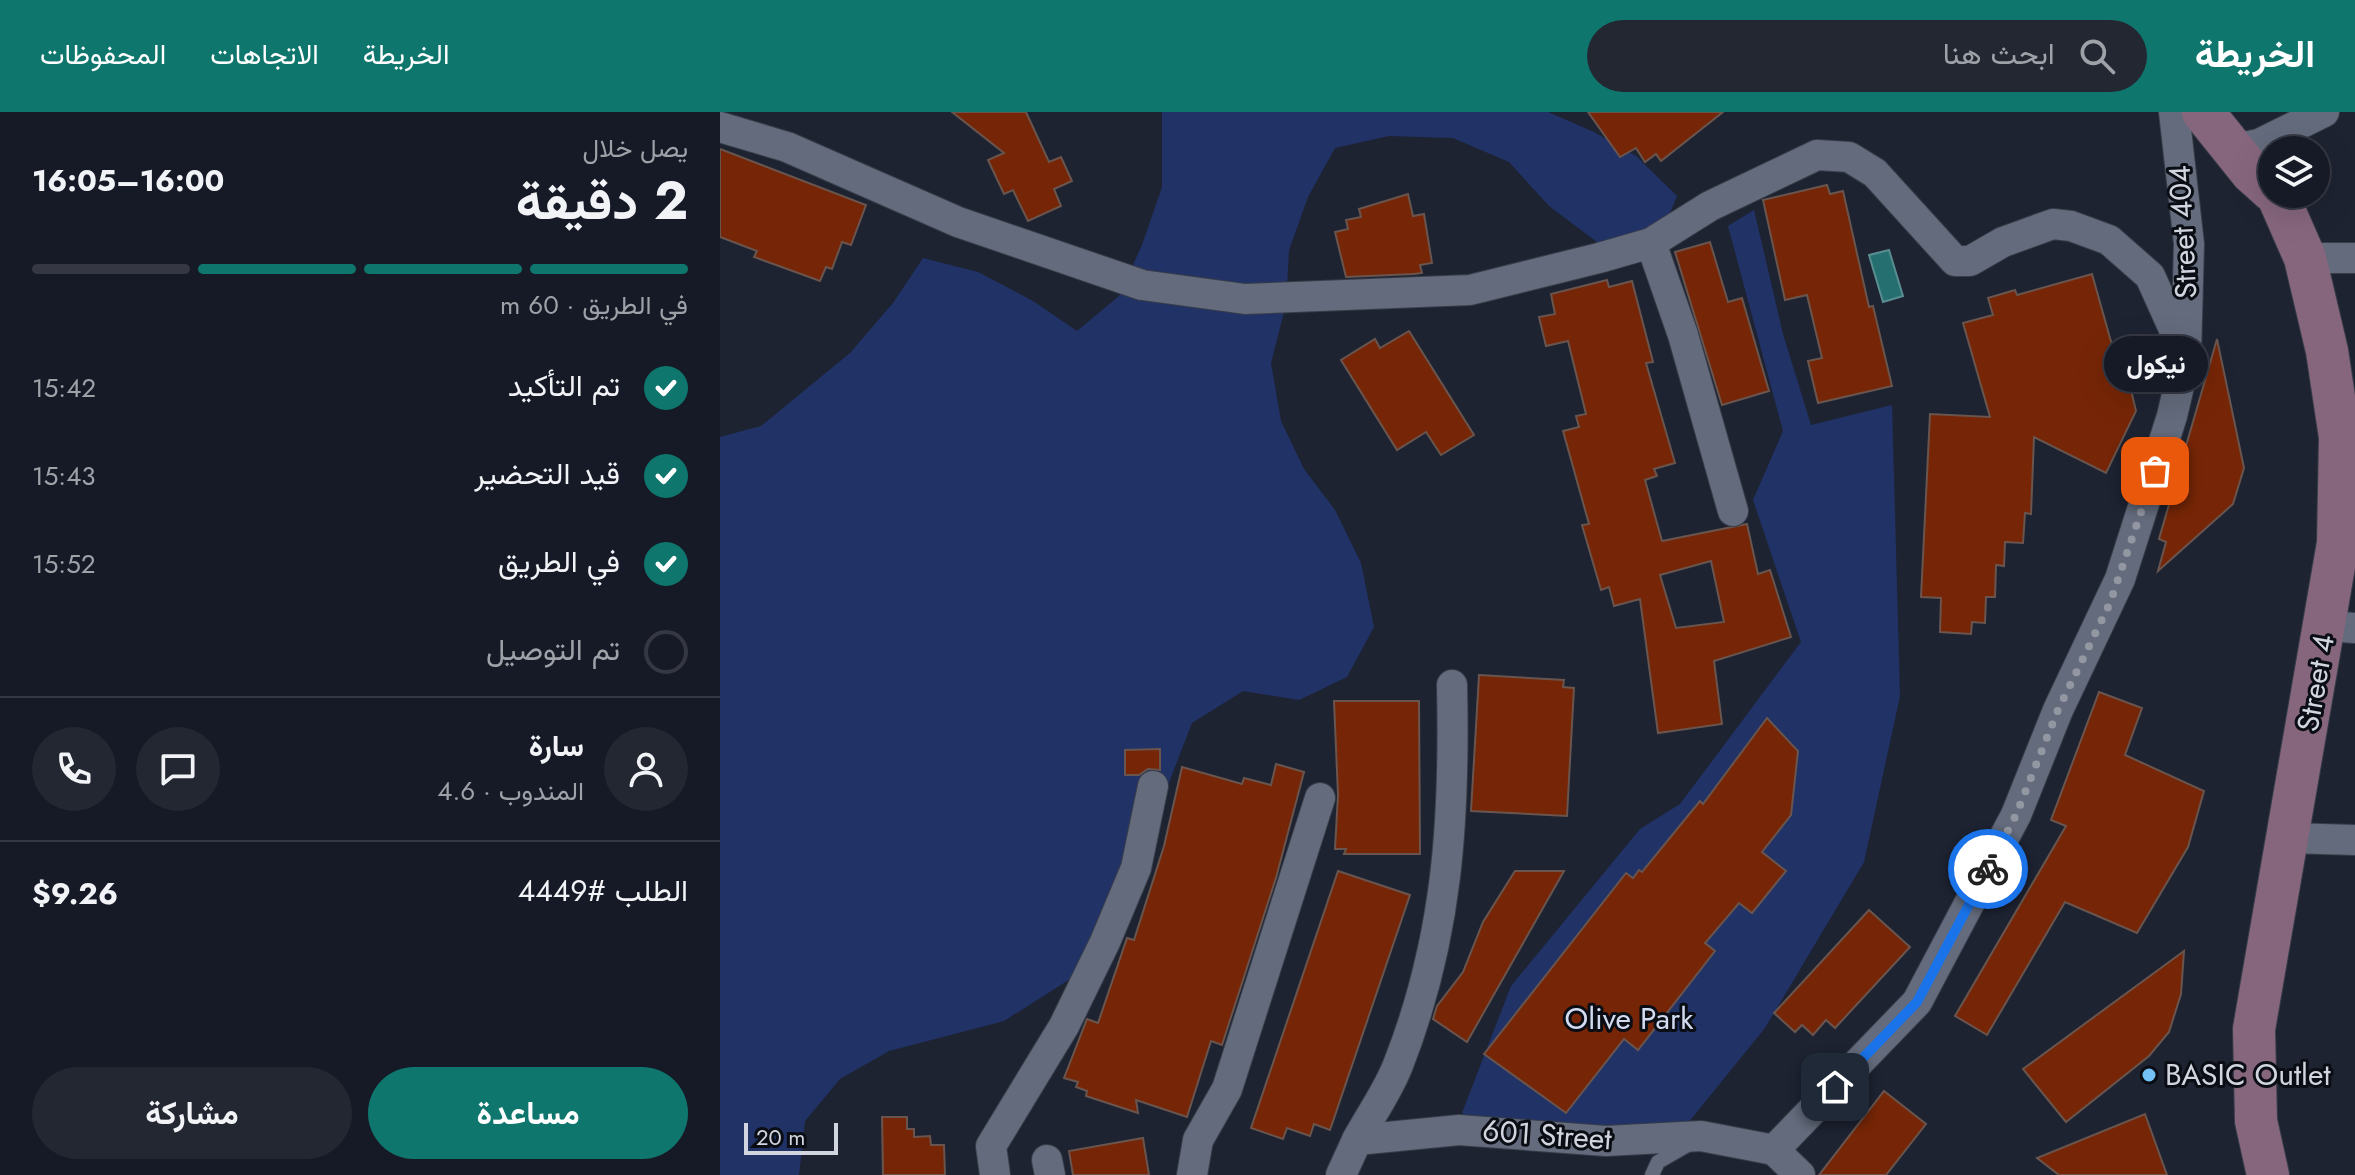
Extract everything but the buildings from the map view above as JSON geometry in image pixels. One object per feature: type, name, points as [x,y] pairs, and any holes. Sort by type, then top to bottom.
[{"type":"main road","name":"Street 4","points":[[2203,112],[2250,144]]},
{"type":"main road","name":"Street 4","points":[[2268,1175],[2256,1121],[2254,1029],[2289,838],[2340,627],[2340,437],[2327,351],[2305,258],[2282,208]]},
{"type":"street","name":"Street 404","points":[[1774,1150],[1917,1002],[2016,815],[2058,710],[2120,579],[2172,416],[2186,356],[2189,244],[2174,112]]},
{"type":"street","points":[[2250,144],[2324,112]]},
{"type":"street","points":[[720,127],[787,147],[958,222],[1142,285],[1230,297],[1321,298],[1470,290],[1651,243],[1710,206],[1817,155],[1849,157],[1875,173],[1912,211],[1945,255],[1955,261],[1970,261],[2015,237],[2053,224],[2071,226],[2109,240],[2150,276],[2186,356]]},
{"type":"street","points":[[1651,243],[1683,335],[1733,511]]},
{"type":"street","points":[[2305,258],[2355,258]]},
{"type":"street","points":[[1341,1175],[1397,1067],[1434,954],[1447,874],[1454,790],[1452,685]]},
{"type":"street","points":[[995,1175],[991,1146],[1064,1026],[1131,881],[1153,786]]},
{"type":"street","points":[[1192,1175],[1198,1140],[1227,1089],[1320,798]]},
{"type":"street","points":[[2289,838],[2355,840]]},
{"type":"street","name":"601 Street","points":[[1357,1140],[1459,1130],[1606,1141],[1701,1136],[1774,1150]]},
{"type":"street","points":[[1774,1150],[1800,1175]]},
{"type":"lane","points":[[1652,1175],[1658,1162],[1701,1136]]},
{"type":"green space","points":[[1162,112],[1548,112],[1594,132],[1636,156],[1677,196],[1655,248],[1597,242],[1549,206],[1509,162],[1453,138],[1389,136],[1335,148],[1308,197],[1289,250],[1286,304],[1271,363],[1281,421],[1304,469],[1335,510],[1361,563],[1374,627],[1347,677],[1299,700],[1243,691],[1192,723],[1100,960],[1004,1021],[889,1051],[840,1079],[805,1121],[799,1175],[720,1175],[720,437],[761,426],[850,353],[893,303],[923,258],[978,272],[1033,301],[1077,331],[1119,296],[1142,245],[1162,187]]},
{"type":"green space","name":"Olive Park","points":[[1754,210],[1783,334],[1811,425],[1892,405],[1900,696],[1864,862],[1765,1028],[1679,1134],[1494,1136],[1462,1113],[1511,986],[1640,829],[1680,804],[1801,642],[1753,500],[1783,431],[1728,226]]},
{"type":"shaded area","points":[[1889,250],[1903,296],[1883,302],[1869,255]]},
{"type":"way so far","points":[[1988,869],[2016,815],[2058,710],[2110,603],[2131,550],[2155,471]]},
{"type":"place","name":"نيكول","points":[[2155,471]]},
{"type":"place","name":"BASIC Outlet","points":[[2149,1075]]},
{"type":"route","points":[[1835,1087],[1917,1002],[1988,869]]}]
